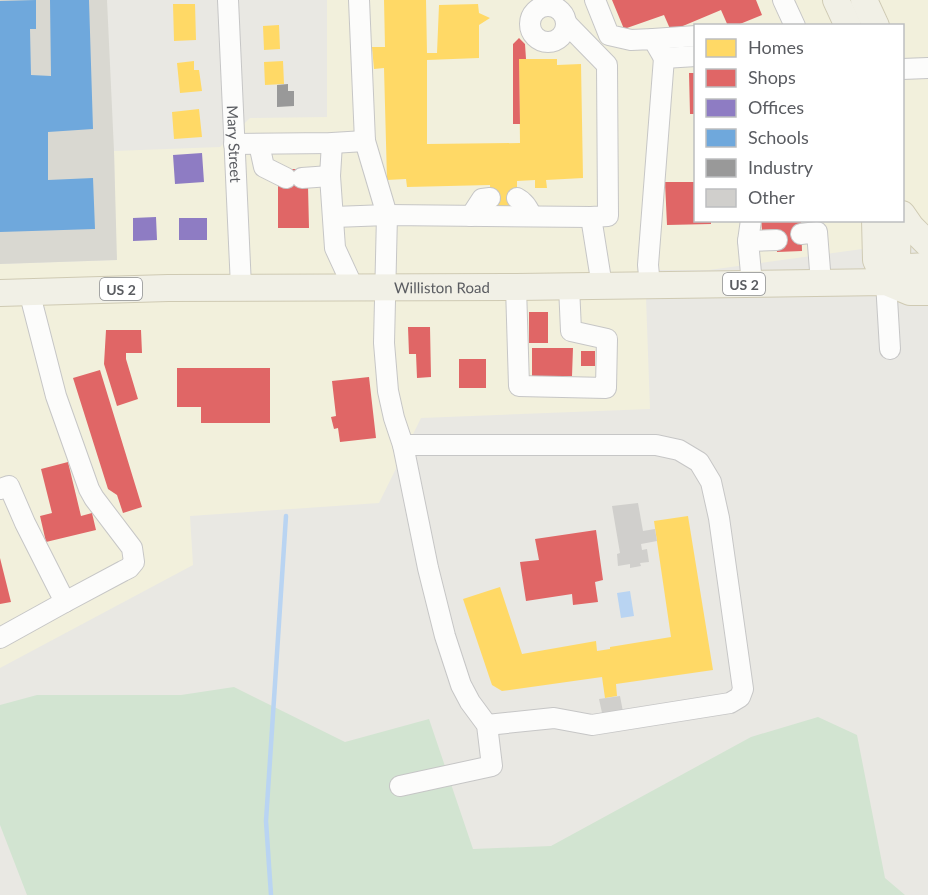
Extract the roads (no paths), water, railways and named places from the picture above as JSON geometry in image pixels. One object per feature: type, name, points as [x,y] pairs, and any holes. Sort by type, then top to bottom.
[{"type":"main road","points":[[836,0],[847,24]]},
{"type":"main road","points":[[864,0],[875,24]]},
{"type":"main road","points":[[904,216],[911,227],[928,244]]},
{"type":"main road","points":[[875,222],[876,260],[886,282]]},
{"type":"main road","points":[[886,282],[897,258],[898,222]]},
{"type":"main road","name":"Williston Road","points":[[886,282],[909,267],[928,266]]},
{"type":"main road","name":"Williston Road","points":[[0,293],[241,287],[650,286],[886,282],[910,292],[928,292]]},
{"type":"street","name":"Mary Street","points":[[228,0],[241,287]]},
{"type":"street","points":[[359,0],[365,141],[387,215],[384,343],[388,391],[403,445],[428,568],[445,636],[461,685],[487,725],[492,766],[399,786]]},
{"type":"street","points":[[596,0],[609,34],[631,40],[694,36]]},
{"type":"street","points":[[783,0],[794,24]]},
{"type":"street","points":[[334,217],[387,215],[608,216],[607,64],[566,23]]},
{"type":"street","points":[[650,286],[648,265],[664,58],[653,39]]},
{"type":"street","points":[[664,58],[694,56]]},
{"type":"street","points":[[904,69],[928,68]]},
{"type":"street","points":[[234,144],[365,141]]},
{"type":"street","points":[[332,143],[330,176],[335,248],[353,287]]},
{"type":"street","points":[[259,144],[264,167],[294,178],[330,176]]},
{"type":"street","points":[[471,216],[482,199],[490,198]]},
{"type":"street","points":[[517,198],[532,216]]},
{"type":"street","points":[[591,217],[602,286]]},
{"type":"street","points":[[751,222],[748,241],[753,284]]},
{"type":"street","points":[[811,229],[821,283]]},
{"type":"street","points":[[748,241],[777,240]]},
{"type":"street","points":[[886,282],[890,349]]},
{"type":"street","points":[[516,287],[519,386],[606,388],[607,339],[571,331],[568,286]]},
{"type":"street","points":[[0,638],[129,568],[134,562],[132,548],[89,489],[56,396],[29,291]]},
{"type":"street","points":[[403,445],[656,445],[680,450],[699,462],[711,482],[743,689],[740,697],[730,703],[592,725],[554,718],[487,725]]},
{"type":"street","points":[[0,489],[9,486],[65,602]]},
{"type":"water","points":[[630,591],[634,616],[621,618],[617,593]]},
{"type":"waterway","points":[[271,895],[266,821],[286,516]]}]
